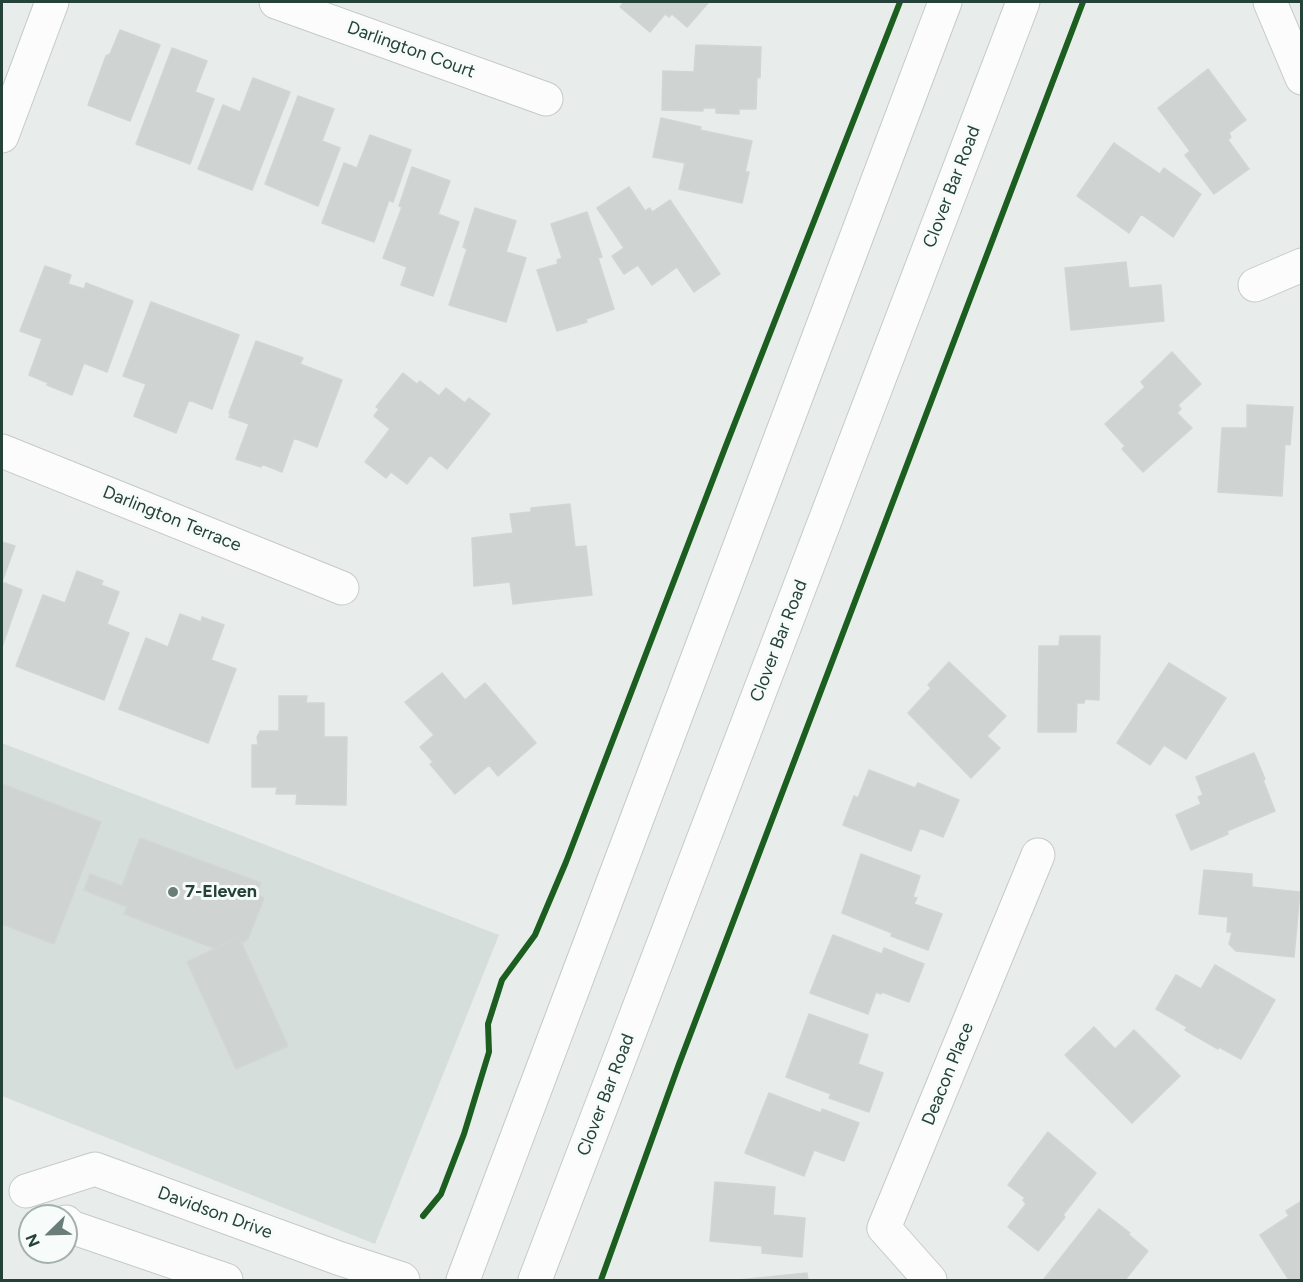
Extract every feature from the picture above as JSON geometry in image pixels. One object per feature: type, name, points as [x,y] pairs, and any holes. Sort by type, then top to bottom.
[{"type":"main road","points":[[2,136],[52,2]]},
{"type":"main road","name":"Darlington Court","points":[[276,2],[546,99]]},
{"type":"main road","points":[[463,1281],[945,2]]},
{"type":"main road","name":"Clover Bar Road","points":[[535,1281],[1023,2]]},
{"type":"main road","points":[[1270,2],[1302,78]]},
{"type":"main road","points":[[1255,285],[1302,265]]},
{"type":"main road","name":"Darlington Terrace","points":[[2,451],[342,588]]},
{"type":"main road","name":"Deacon Place","points":[[930,1281],[884,1228],[1038,855]]},
{"type":"main road","name":"Davidson Drive","points":[[14,1186],[95,1169],[403,1281]]},
{"type":"main road","name":"Davidson Drive","points":[[14,1186],[40,1204]]},
{"type":"main road","points":[[78,1229],[226,1281]]},
{"type":"shaded area","points":[[2,743],[499,935],[375,1244],[2,1096]]},
{"type":"building","points":[[624,2],[709,2],[687,27],[672,14],[669,17],[665,14],[650,32],[620,7]]},
{"type":"building","points":[[120,30],[160,45],[130,121],[88,105],[106,56],[110,54]]},
{"type":"building","points":[[696,45],[761,47],[756,109],[739,109],[739,114],[716,113],[716,108],[703,108],[703,111],[662,110],[663,71],[694,72]]},
{"type":"building","points":[[172,48],[207,61],[195,92],[214,99],[190,164],[136,144]]},
{"type":"building","points":[[1208,69],[1246,120],[1229,133],[1231,137],[1228,140],[1249,169],[1214,194],[1185,155],[1190,151],[1158,108]]},
{"type":"building","points":[[253,78],[290,92],[252,190],[198,169],[223,105],[240,112]]},
{"type":"building","points":[[298,96],[334,109],[322,141],[340,148],[318,206],[265,184]]},
{"type":"building","points":[[661,118],[701,127],[700,130],[752,141],[745,172],[749,172],[742,203],[679,189],[685,163],[653,157]]},
{"type":"building","points":[[370,135],[411,150],[393,202],[389,200],[374,242],[322,223],[344,163],[357,168]]},
{"type":"building","points":[[1114,143],[1160,174],[1164,168],[1201,194],[1173,237],[1141,214],[1129,233],[1077,196]]},
{"type":"building","points":[[412,167],[450,181],[438,214],[459,222],[433,296],[401,285],[407,267],[383,258],[402,207],[399,206]]},
{"type":"building","points":[[629,187],[645,211],[650,208],[652,212],[670,200],[720,274],[694,292],[677,267],[652,285],[638,265],[624,274],[612,256],[624,248],[597,208]]},
{"type":"building","points":[[475,208],[516,221],[506,252],[526,258],[506,322],[449,305],[467,249],[463,247]]},
{"type":"building","points":[[587,212],[602,257],[598,258],[614,309],[586,319],[587,322],[557,331],[537,270],[558,264],[557,260],[562,258],[551,224]]},
{"type":"building","points":[[1126,262],[1129,288],[1161,285],[1164,321],[1071,330],[1065,268]]},
{"type":"building","points":[[45,266],[71,275],[68,284],[84,289],[86,283],[133,301],[107,372],[84,363],[72,395],[29,375],[42,339],[20,331]]},
{"type":"building","points":[[151,302],[239,335],[212,409],[189,400],[176,433],[134,416],[146,384],[123,376]]},
{"type":"building","points":[[256,341],[303,358],[300,364],[342,380],[317,447],[294,438],[282,472],[262,464],[261,467],[236,459],[249,424],[229,417],[231,413],[229,413]]},
{"type":"building","points":[[1172,352],[1201,384],[1178,405],[1181,409],[1177,413],[1192,428],[1143,472],[1122,449],[1125,446],[1105,424],[1145,387],[1141,382]]},
{"type":"building","points":[[403,373],[417,384],[420,381],[439,396],[446,388],[465,403],[469,398],[490,414],[447,469],[430,455],[407,484],[391,472],[386,478],[365,462],[390,429],[374,416],[379,409],[376,407]]},
{"type":"building","points":[[1247,405],[1293,407],[1290,445],[1285,444],[1282,496],[1218,492],[1222,428],[1247,428]]},
{"type":"building","points":[[570,504],[575,547],[586,546],[592,595],[513,604],[510,582],[474,586],[472,538],[513,533],[510,514],[531,512],[531,508]]},
{"type":"building","points":[[2,542],[15,546],[2,582]]},
{"type":"building","points":[[77,571],[103,581],[101,585],[119,592],[107,624],[129,633],[104,700],[16,666],[43,595],[65,603]]},
{"type":"building","points":[[2,582],[22,590],[2,647]]},
{"type":"building","points":[[180,614],[201,622],[202,617],[224,625],[211,660],[236,669],[208,743],[119,709],[146,638],[168,647]]},
{"type":"building","points":[[1060,636],[1100,636],[1099,700],[1085,699],[1084,703],[1077,703],[1076,732],[1038,732],[1039,646],[1059,646]]},
{"type":"building","points":[[949,662],[1006,716],[987,736],[1000,748],[971,778],[908,713],[931,688],[928,685]]},
{"type":"building","points":[[1169,663],[1226,698],[1186,759],[1164,745],[1150,765],[1117,743]]},
{"type":"building","points":[[442,673],[465,700],[485,683],[536,743],[498,776],[489,765],[455,794],[430,764],[433,762],[420,747],[434,735],[405,702]]},
{"type":"building","points":[[279,696],[307,696],[306,703],[324,703],[324,737],[347,737],[346,805],[296,804],[297,794],[276,794],[277,787],[252,787],[252,745],[258,745],[257,737],[260,731],[279,731]]},
{"type":"building","points":[[1254,753],[1275,811],[1227,831],[1228,834],[1191,850],[1176,815],[1201,804],[1198,797],[1203,795],[1196,777]]},
{"type":"building","points":[[869,770],[915,788],[918,783],[959,800],[943,837],[920,828],[911,851],[843,825],[854,796],[858,798]]},
{"type":"building","points":[[2,784],[101,822],[54,944],[2,924]]},
{"type":"building","name":"7-Eleven","points":[[140,838],[261,883],[255,894],[264,898],[248,939],[241,943],[239,937],[216,949],[124,914],[127,907],[84,890],[90,874],[122,886]]},
{"type":"building","points":[[861,854],[920,876],[913,897],[917,898],[914,904],[942,914],[928,950],[842,913]]},
{"type":"building","points":[[1204,870],[1252,874],[1252,887],[1300,892],[1294,957],[1236,951],[1229,944],[1232,932],[1227,932],[1228,917],[1199,914]]},
{"type":"building","points":[[833,935],[882,954],[884,948],[924,964],[909,1002],[876,992],[868,1014],[810,993]]},
{"type":"building","name":"7-Eleven","points":[[239,937],[288,1046],[236,1069],[187,962]]},
{"type":"building","points":[[1215,965],[1275,1000],[1241,1059],[1185,1030],[1187,1027],[1156,1009],[1176,975],[1201,989]]},
{"type":"building","points":[[809,1014],[868,1035],[858,1064],[883,1073],[869,1112],[829,1098],[831,1094],[786,1077]]},
{"type":"building","points":[[1094,1027],[1115,1049],[1134,1030],[1180,1076],[1132,1123],[1065,1055]]},
{"type":"building","points":[[769,1093],[821,1113],[822,1109],[859,1123],[844,1161],[814,1150],[804,1176],[745,1153]]},
{"type":"building","points":[[1048,1132],[1096,1173],[1038,1251],[1008,1227],[1026,1204],[1023,1200],[1025,1198],[1008,1185]]},
{"type":"building","points":[[715,1182],[775,1187],[773,1215],[805,1218],[802,1257],[762,1253],[762,1246],[710,1241]]},
{"type":"building","points":[[1302,1201],[1302,1280],[1289,1280],[1260,1235],[1289,1216],[1286,1211]]},
{"type":"building","points":[[1099,1209],[1130,1233],[1128,1234],[1148,1251],[1125,1280],[1044,1279]]},
{"type":"building","points":[[807,1273],[808,1280],[738,1280]]},
{"type":"cycle path","points":[[423,1216],[441,1194],[464,1134],[489,1052],[488,1024],[502,980],[535,935],[566,862],[900,2]]},
{"type":"cycle path","points":[[601,1280],[679,1064],[1083,2]]},
{"type":"place","name":"7-Eleven","points":[[173,892]]}]
